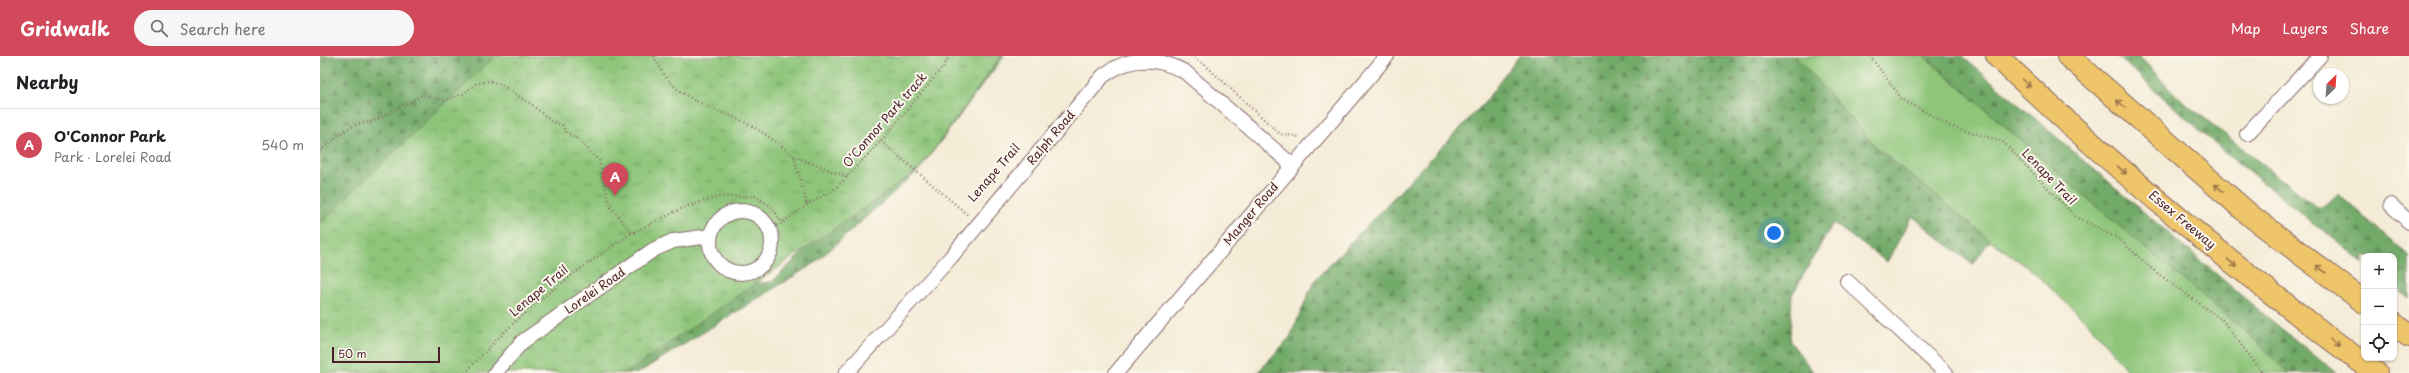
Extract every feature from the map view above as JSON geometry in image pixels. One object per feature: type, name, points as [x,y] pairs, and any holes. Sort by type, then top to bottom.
[{"type":"highway","name":"Essex Freeway","points":[[1997,56],[2166,207],[2253,280],[2376,373]]},
{"type":"highway","points":[[2068,56],[2251,216],[2361,300]]},
{"type":"highway","points":[[2395,325],[2409,336]]},
{"type":"street","name":"Manger Road","points":[[1116,373],[1292,165],[1387,56]]},
{"type":"street","points":[[2247,134],[2320,56]]},
{"type":"street","name":"Ralph Road","points":[[846,373],[951,257],[1103,76],[1124,62],[1149,58],[1174,65],[1185,72],[1292,165]]},
{"type":"street","points":[[2391,205],[2409,222]]},
{"type":"street","points":[[737,211],[756,214],[776,226],[770,255],[758,268],[741,273],[732,272],[717,262],[710,245],[710,236],[720,219],[737,211]]},
{"type":"street","name":"Lorelei Road","points":[[495,373],[522,342],[653,250],[673,241],[710,236]]},
{"type":"street","points":[[1847,281],[1946,373]]},
{"type":"path","name":"O'Connor Park track","points":[[654,56],[673,86],[692,101],[741,121],[794,156],[847,177]]},
{"type":"path","name":"O'Connor Park track","points":[[776,226],[836,188],[881,141],[944,66],[949,56]]},
{"type":"path","points":[[1191,56],[1204,64],[1280,134],[1300,137],[1305,132]]},
{"type":"path","name":"Lenape Trail","points":[[1870,56],[1902,99],[1950,126],[2002,141],[2075,216],[2119,239],[2153,270],[2222,320],[2263,373]]},
{"type":"path","points":[[320,151],[342,132],[357,124],[374,121],[422,95],[444,100],[463,94],[476,84],[489,81],[502,85],[531,104],[551,121],[562,125],[566,132],[579,140],[599,161],[610,206],[632,233]]},
{"type":"path","name":"Lenape Trail","points":[[881,141],[969,216],[974,210]]},
{"type":"path","points":[[794,156],[807,205]]},
{"type":"path","name":"Lenape Trail","points":[[465,373],[521,316],[578,270],[632,233],[685,206],[718,197],[756,196],[773,208],[776,226]]},
{"type":"green space","points":[[320,56],[601,56],[320,262]]},
{"type":"green space","points":[[495,56],[1001,56],[920,169],[626,373],[320,373],[320,223]]},
{"type":"green space","points":[[963,56],[1004,56],[920,169],[815,263],[638,373],[588,373],[713,288],[772,282],[898,158]]},
{"type":"green space","points":[[1519,56],[1795,56],[1878,149],[1990,240],[1973,265],[1912,216],[1887,262],[1833,223],[1792,295],[1790,341],[1814,373],[1257,373],[1290,337],[1314,281],[1484,103]]},
{"type":"green space","points":[[1795,56],[1924,56],[2251,336],[2288,373],[2129,373],[2089,324],[2031,270],[1990,240],[1878,149]]},
{"type":"green space","points":[[1924,56],[1962,56],[2249,302],[2336,373],[2288,373],[2251,336],[2103,212]]},
{"type":"green space","points":[[2117,56],[2139,56],[2179,98],[2319,209],[2338,194],[2409,256],[2409,298],[2397,288],[2397,253],[2361,253],[2361,261],[2223,151]]},
{"type":"place","name":"O'Connor Park","points":[[615,196]]}]
